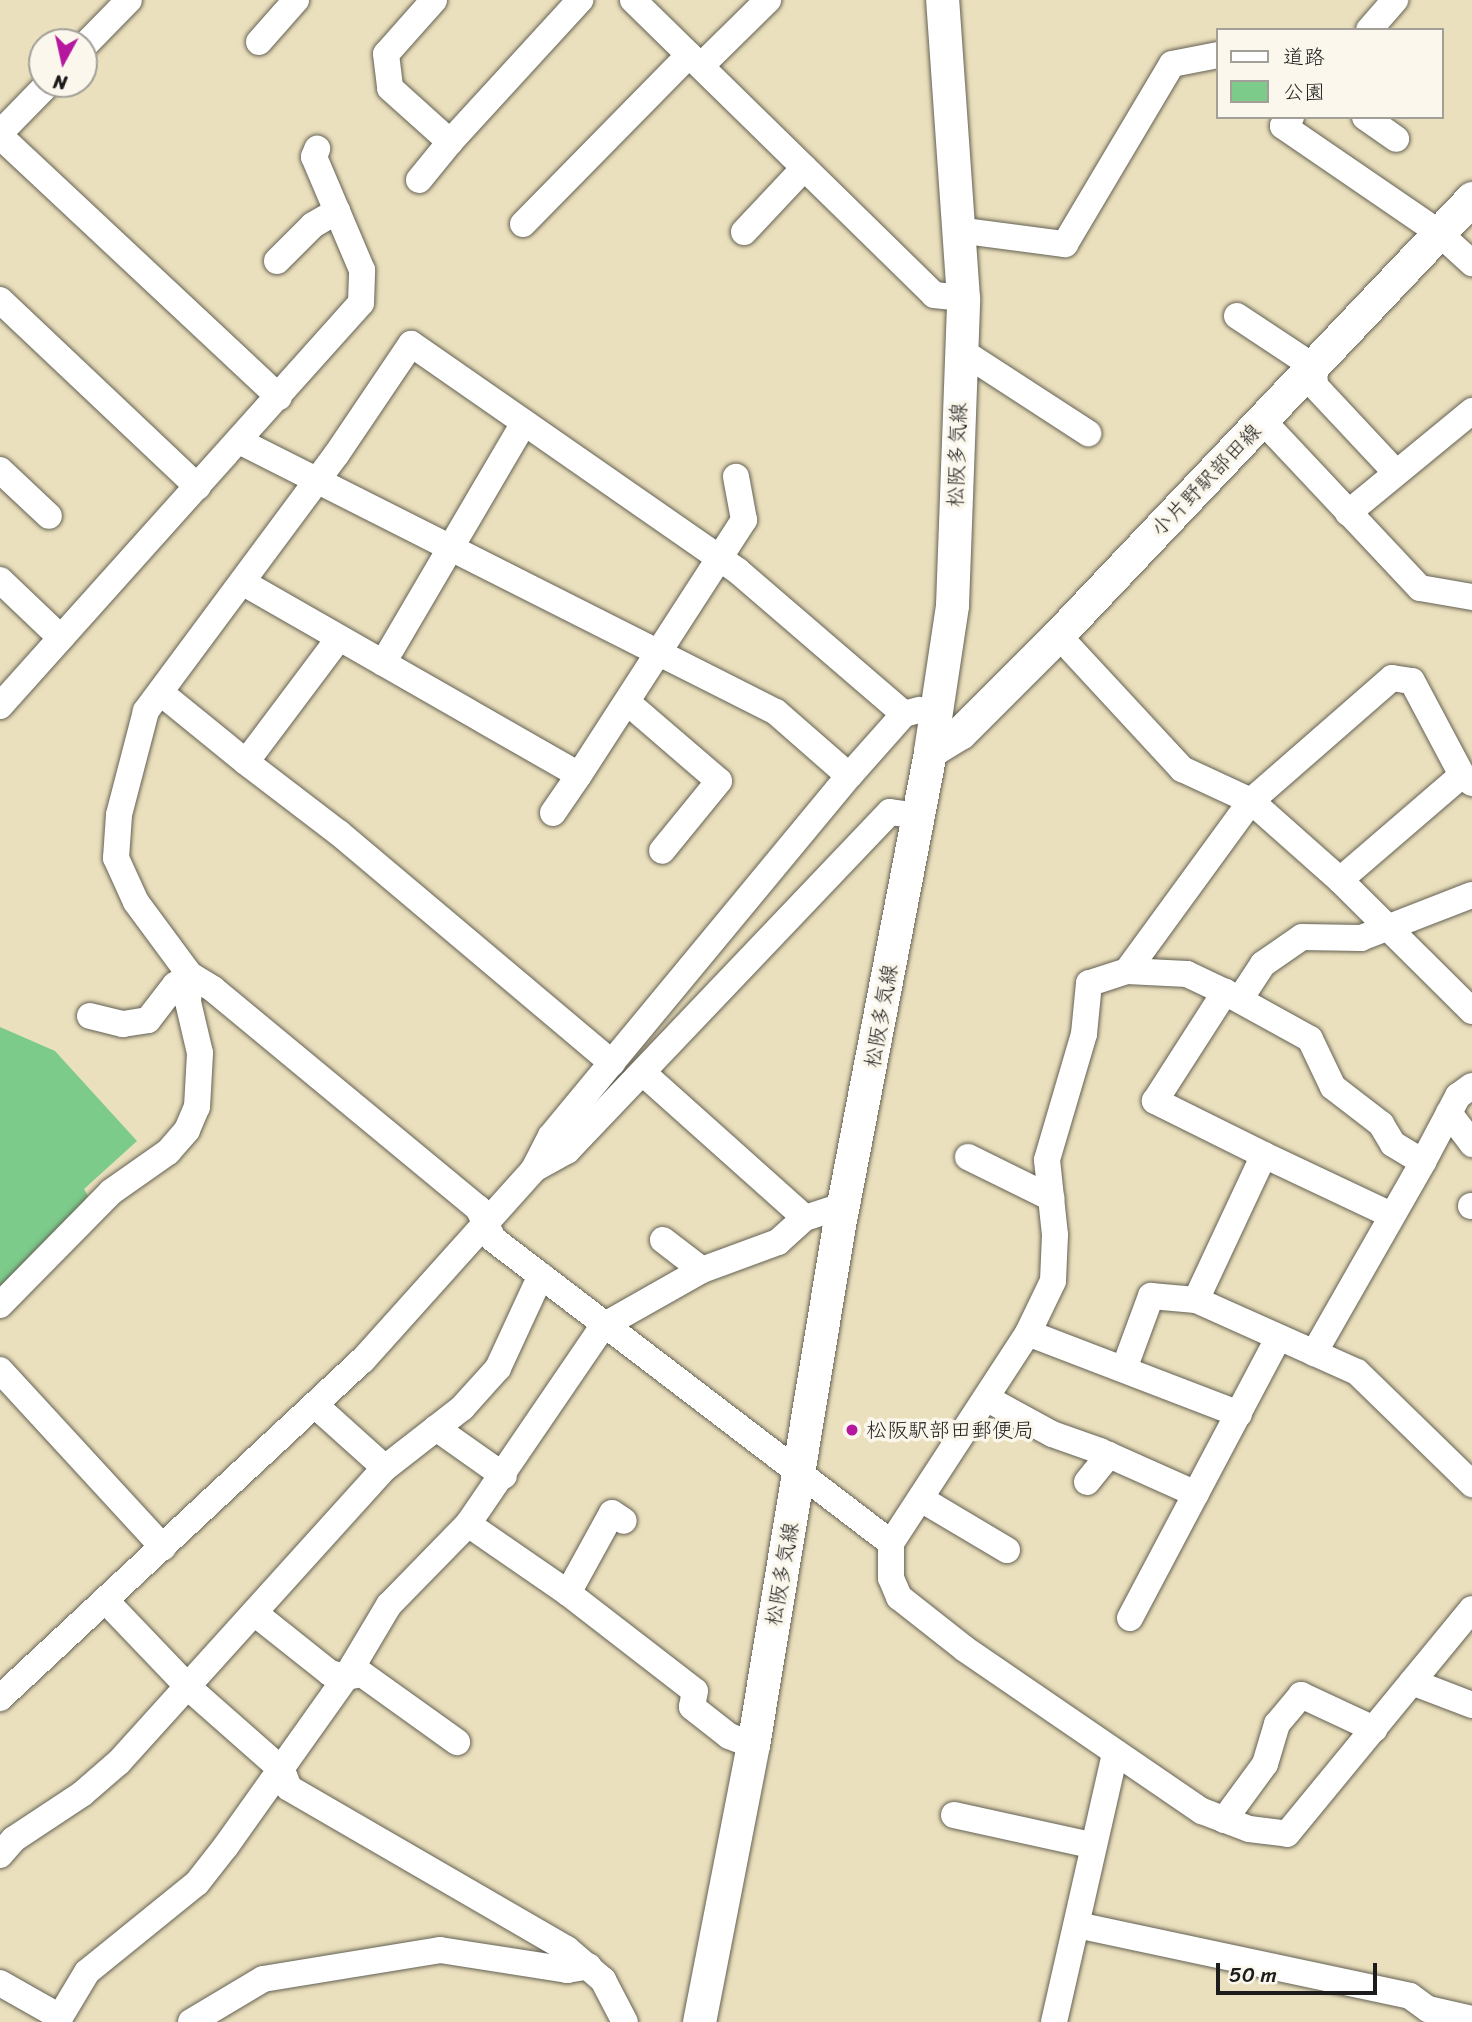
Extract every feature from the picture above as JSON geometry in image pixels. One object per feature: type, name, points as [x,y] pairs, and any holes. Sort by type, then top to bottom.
[{"type":"main road","name":"松阪多気線","points":[[699,2022],[753,1745],[843,1206],[930,751],[919,710],[952,605],[963,298],[942,0]]},
{"type":"main road","name":"小片野駅部田線","points":[[930,751],[960,733],[1058,635],[1314,368],[1472,198]]},
{"type":"street","points":[[98,32],[129,0]]},
{"type":"street","points":[[259,42],[296,0]]},
{"type":"street","points":[[435,0],[386,54],[390,88],[450,142]]},
{"type":"street","points":[[419,180],[450,142],[580,0]]},
{"type":"street","points":[[633,0],[934,295],[963,298]]},
{"type":"street","points":[[523,224],[695,60],[768,0]]},
{"type":"street","points":[[1371,28],[1395,0]]},
{"type":"street","points":[[958,230],[1065,244],[1172,64],[1216,55]]},
{"type":"street","points":[[35,98],[0,135],[279,397]]},
{"type":"street","points":[[1289,119],[1283,126],[1439,233],[1472,263]]},
{"type":"street","points":[[1368,119],[1396,139]]},
{"type":"street","points":[[0,706],[361,303],[362,270],[314,157],[317,149]]},
{"type":"street","points":[[744,232],[804,168]]},
{"type":"street","points":[[277,261],[313,225],[337,211]]},
{"type":"street","points":[[0,300],[198,487]]},
{"type":"street","points":[[1237,316],[1314,368],[1315,386],[1388,464]]},
{"type":"street","points":[[0,1698],[362,1362],[485,1223],[534,1170],[551,1136],[849,776],[919,710],[720,558],[411,344],[316,480],[146,711],[119,815],[116,858],[136,902],[190,975],[213,989],[468,1199],[485,1223],[493,1239],[603,1326],[800,1471],[891,1543]]},
{"type":"street","points":[[960,351],[1088,433]]},
{"type":"street","points":[[1348,513],[1472,411]]},
{"type":"street","points":[[1263,421],[1420,588],[1472,597]]},
{"type":"street","points":[[383,663],[524,423]]},
{"type":"street","points":[[239,441],[776,712],[849,776]]},
{"type":"street","points":[[2,475],[49,516]]},
{"type":"street","points":[[553,813],[744,520],[736,477]]},
{"type":"street","points":[[0,580],[61,638]]},
{"type":"street","points":[[242,582],[579,775]]},
{"type":"street","points":[[1058,635],[1182,769],[1251,801],[1340,880],[1385,930],[1472,1012]]},
{"type":"street","points":[[246,762],[339,638]]},
{"type":"street","points":[[1127,971],[1251,801],[1392,678],[1412,681],[1467,779],[1340,880]]},
{"type":"street","points":[[161,693],[339,833],[612,1063]]},
{"type":"street","points":[[627,702],[719,781],[662,851]]},
{"type":"street","points":[[534,1170],[568,1151],[890,812],[918,816]]},
{"type":"street","points":[[1391,1215],[1155,1101],[1232,996],[1263,964],[1302,937],[1361,938],[1472,895]]},
{"type":"street","points":[[1423,1162],[1393,1144],[1381,1124],[1334,1087],[1310,1039],[1232,996],[1187,974],[1127,971],[1089,983],[1084,1034],[1047,1160],[1055,1236],[1053,1281],[1028,1333],[891,1543],[891,1578],[899,1597],[1115,1753],[1202,1811],[1248,1829],[1287,1834],[1472,1609]]},
{"type":"street","points":[[90,1016],[123,1024],[148,1020],[175,985],[190,975]]},
{"type":"street","points":[[0,1305],[111,1192],[168,1152],[187,1130],[197,1107],[200,1053],[188,1002],[190,975]]},
{"type":"street","points":[[641,1028],[665,1050]]},
{"type":"street","points":[[643,1073],[805,1217]]},
{"type":"street","points":[[1314,1353],[1458,1096],[1472,1086]]},
{"type":"street","points":[[1449,1113],[1472,1144]]},
{"type":"street","points":[[1196,1300],[1264,1155]]},
{"type":"street","points":[[968,1157],[1051,1198]]},
{"type":"street","points":[[0,1983],[59,2020],[87,1972],[197,1883],[282,1770],[346,1677],[389,1605],[468,1524],[504,1476],[603,1326],[702,1270],[778,1242],[805,1217],[843,1206]]},
{"type":"street","points":[[663,1240],[702,1270]]},
{"type":"street","points":[[0,1855],[14,1839],[82,1794],[119,1762],[257,1615],[385,1468],[462,1408],[498,1368],[541,1275]]},
{"type":"street","points":[[1124,1369],[1151,1296],[1196,1300],[1357,1373],[1472,1484]]},
{"type":"street","points":[[1028,1333],[1239,1413]]},
{"type":"street","points":[[1130,1618],[1278,1339]]},
{"type":"street","points":[[0,1370],[163,1547]]},
{"type":"street","points":[[986,1398],[1052,1434],[1109,1455],[1196,1494]]},
{"type":"street","points":[[315,1405],[385,1468]]},
{"type":"street","points":[[436,1428],[504,1476]]},
{"type":"street","points":[[1087,1482],[1109,1455]]},
{"type":"street","points":[[921,1499],[1007,1550]]},
{"type":"street","points":[[568,1593],[612,1513],[624,1521]]},
{"type":"street","points":[[468,1524],[568,1593],[695,1691],[692,1707],[729,1736],[753,1745]]},
{"type":"street","points":[[105,1600],[189,1688],[282,1770],[289,1788],[320,1808],[418,1859],[589,1966],[603,1980],[625,2022]]},
{"type":"street","points":[[257,1615],[330,1673],[346,1677],[362,1674],[457,1742]]},
{"type":"street","points":[[1412,1682],[1472,1704]]},
{"type":"street","points":[[1224,1820],[1265,1764],[1277,1724],[1301,1695],[1374,1728]]},
{"type":"street","points":[[1054,2022],[1077,1925],[1091,1845],[1115,1753]]},
{"type":"street","points":[[954,1815],[1091,1845]]},
{"type":"street","points":[[1077,1925],[1410,1996],[1427,2009],[1472,2019]]},
{"type":"street","points":[[191,2022],[263,1979],[440,1950],[568,1970],[589,1966]]},
{"type":"green space","points":[[0,1027],[55,1051],[137,1141],[84,1189],[94,1206],[0,1298]]},
{"type":"place","name":"松阪駅部田郵便局","points":[[852,1430]]}]
